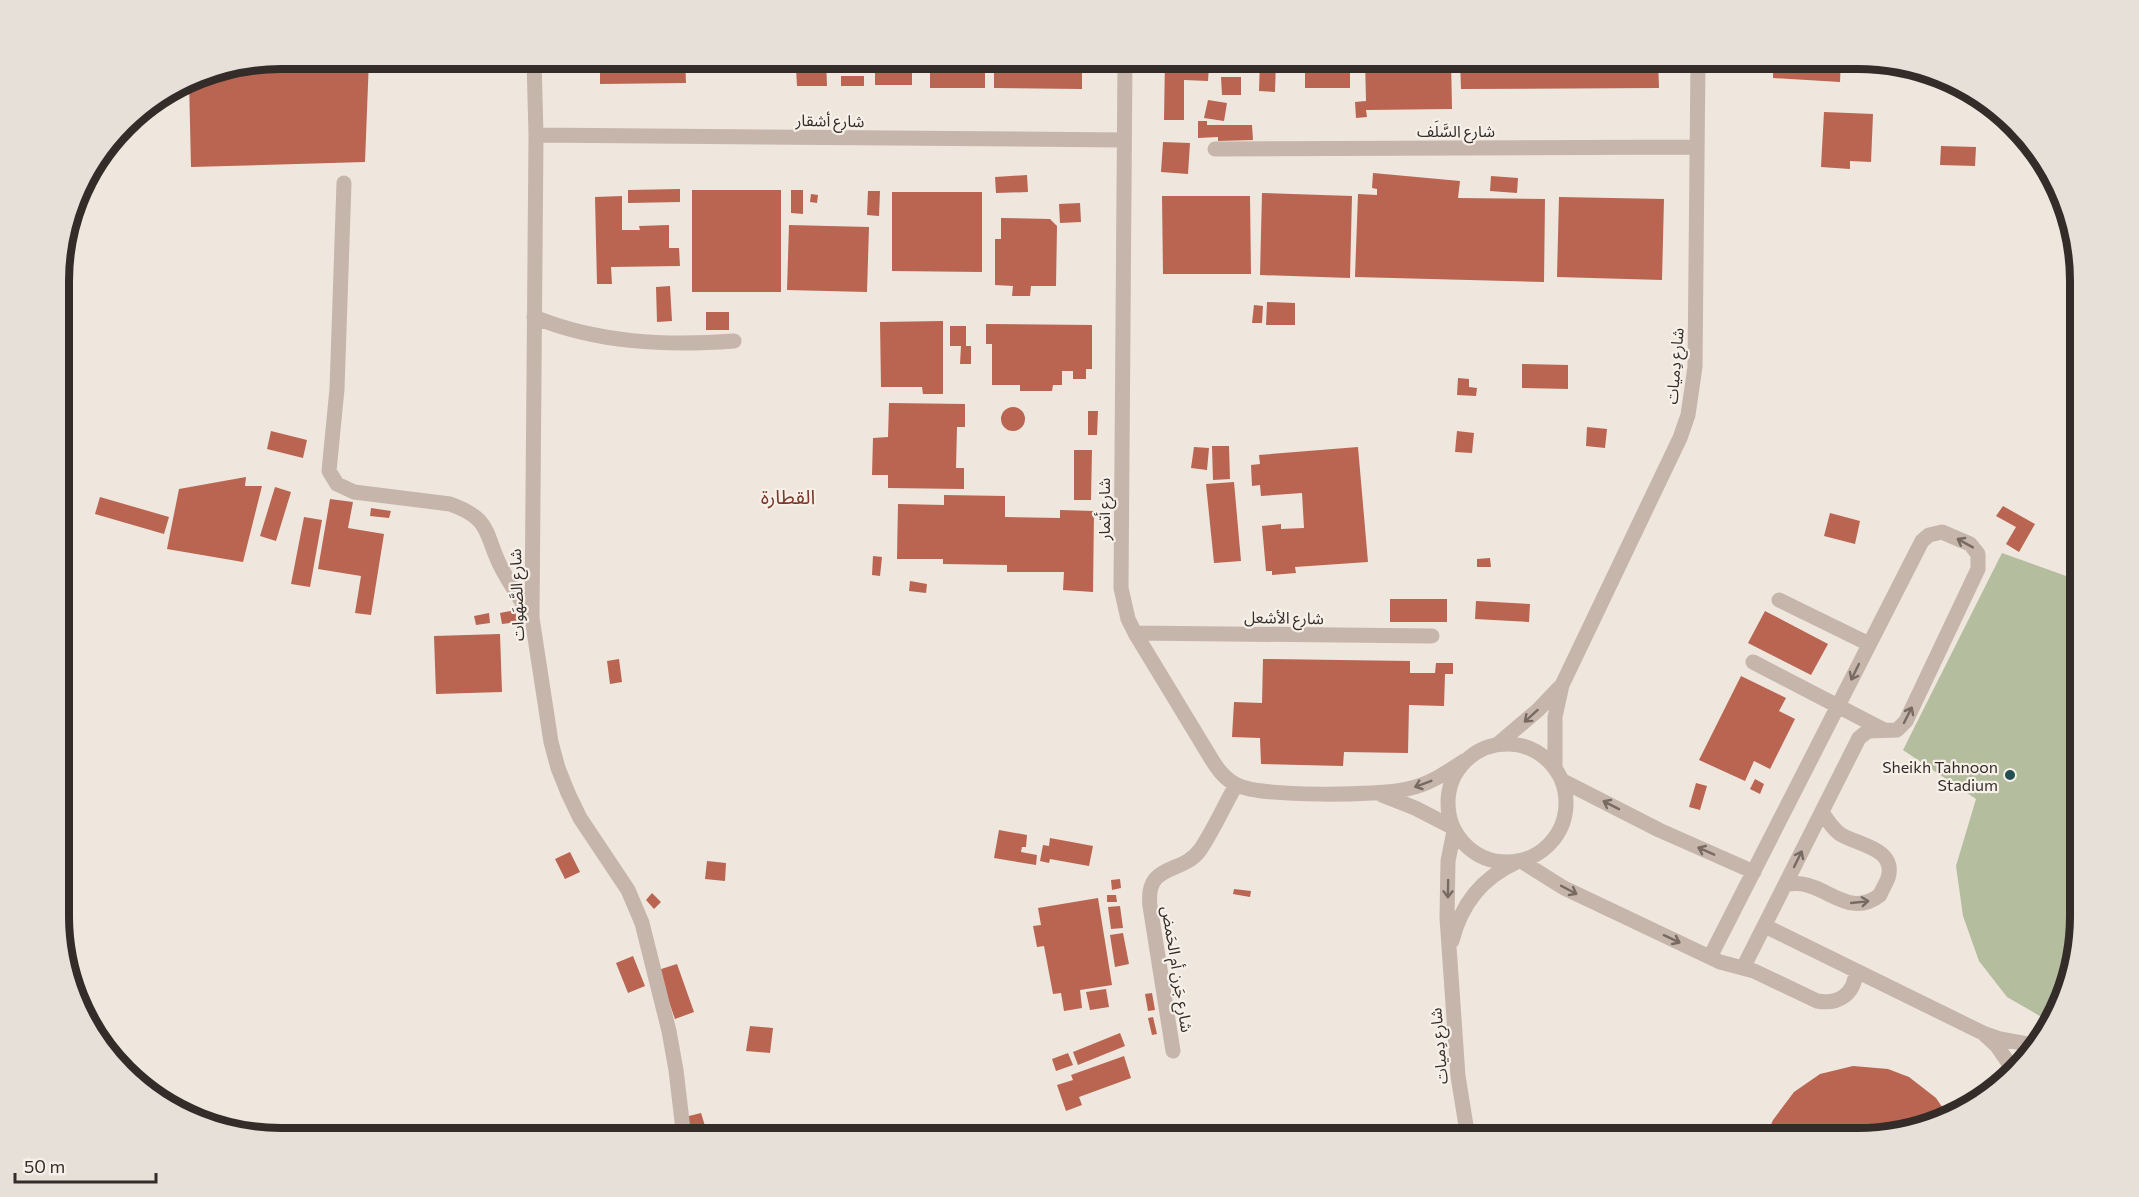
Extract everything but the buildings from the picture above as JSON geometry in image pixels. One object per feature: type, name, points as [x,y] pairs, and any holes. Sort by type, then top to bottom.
[{"type":"street","name":"شارع الصَّهَوات","points":[[534,69],[536,135],[532,618],[551,742],[558,768],[580,818],[628,890],[642,923],[673,1050],[683,1128]]},
{"type":"street","name":"شارع أتمار","points":[[1125,69],[1121,588],[1128,619],[1214,764],[1236,785],[1255,791],[1275,793],[1377,793],[1408,789],[1423,784],[1438,778],[1464,761]]},
{"type":"street","name":"شارع دِميات","points":[[1555,766],[1555,717],[1562,685],[1680,438],[1688,415],[1695,367],[1698,69]]},
{"type":"street","name":"شارع أشقار","points":[[536,135],[1124,140]]},
{"type":"street","name":"شارع السَّلَف","points":[[1215,148],[1698,147]]},
{"type":"street","points":[[344,183],[338,389],[329,463],[332,478],[337,484],[354,492],[450,504],[477,517],[486,529],[501,568],[532,618]]},
{"type":"street","points":[[534,317],[580,333],[627,340],[687,344],[734,341]]},
{"type":"street","points":[[1710,957],[1922,541],[1929,535],[1942,532],[1970,544],[1979,562],[1978,569],[1906,721],[1897,730],[1868,731],[1859,738],[1743,968]]},
{"type":"street","points":[[1779,600],[1869,644]]},
{"type":"street","name":"شارع الأشعل","points":[[1135,633],[1432,636]]},
{"type":"street","points":[[1752,662],[1887,732]]},
{"type":"street","name":"شارع دِميات","points":[[1498,744],[1538,710],[1562,685]]},
{"type":"street","points":[[1498,744],[1519,744],[1539,752],[1555,766],[1563,781],[1567,798],[1566,814],[1551,844],[1537,854],[1520,861],[1499,862],[1481,856],[1466,846],[1453,829],[1447,809],[1448,792],[1454,775],[1464,761],[1480,750],[1498,744]]},
{"type":"street","points":[[1563,781],[1659,830],[1754,872]]},
{"type":"street","name":"شارع جَرن أم الحَمض","points":[[1173,1051],[1150,906],[1151,886],[1163,871],[1182,864],[1199,851],[1236,785]]},
{"type":"street","name":"شارع أتمار","points":[[1377,793],[1422,811],[1453,829]]},
{"type":"street","points":[[1785,885],[1807,884],[1843,901],[1858,903],[1880,895],[1889,871],[1886,858],[1876,850],[1842,835],[1822,812]]},
{"type":"street","name":"شارع دِميات","points":[[1453,829],[1448,861],[1447,918],[1458,1076],[1466,1128]]},
{"type":"street","name":"شارع دِميات","points":[[1449,949],[1462,912],[1472,895],[1500,869],[1520,861]]},
{"type":"street","points":[[1520,861],[1564,888],[1710,957],[1743,968],[1817,1001],[1826,1003],[1844,997],[1851,990],[1856,972]]},
{"type":"street","points":[[1765,926],[1983,1033],[2027,1044]]},
{"type":"street","points":[[1983,1033],[1997,1046],[2010,1064]]},
{"type":"green space","name":"Sheikh Tahnoon Stadium","points":[[2002,553],[2070,577],[2070,930],[2063,971],[2044,1018],[2007,997],[1979,961],[1963,916],[1956,866],[1976,799],[1903,750]]},
{"type":"place","name":"Sheikh Tahnoon Stadium","points":[[2010,775]]},
{"type":"district","name":"القطارة","points":[[788,496]]}]
